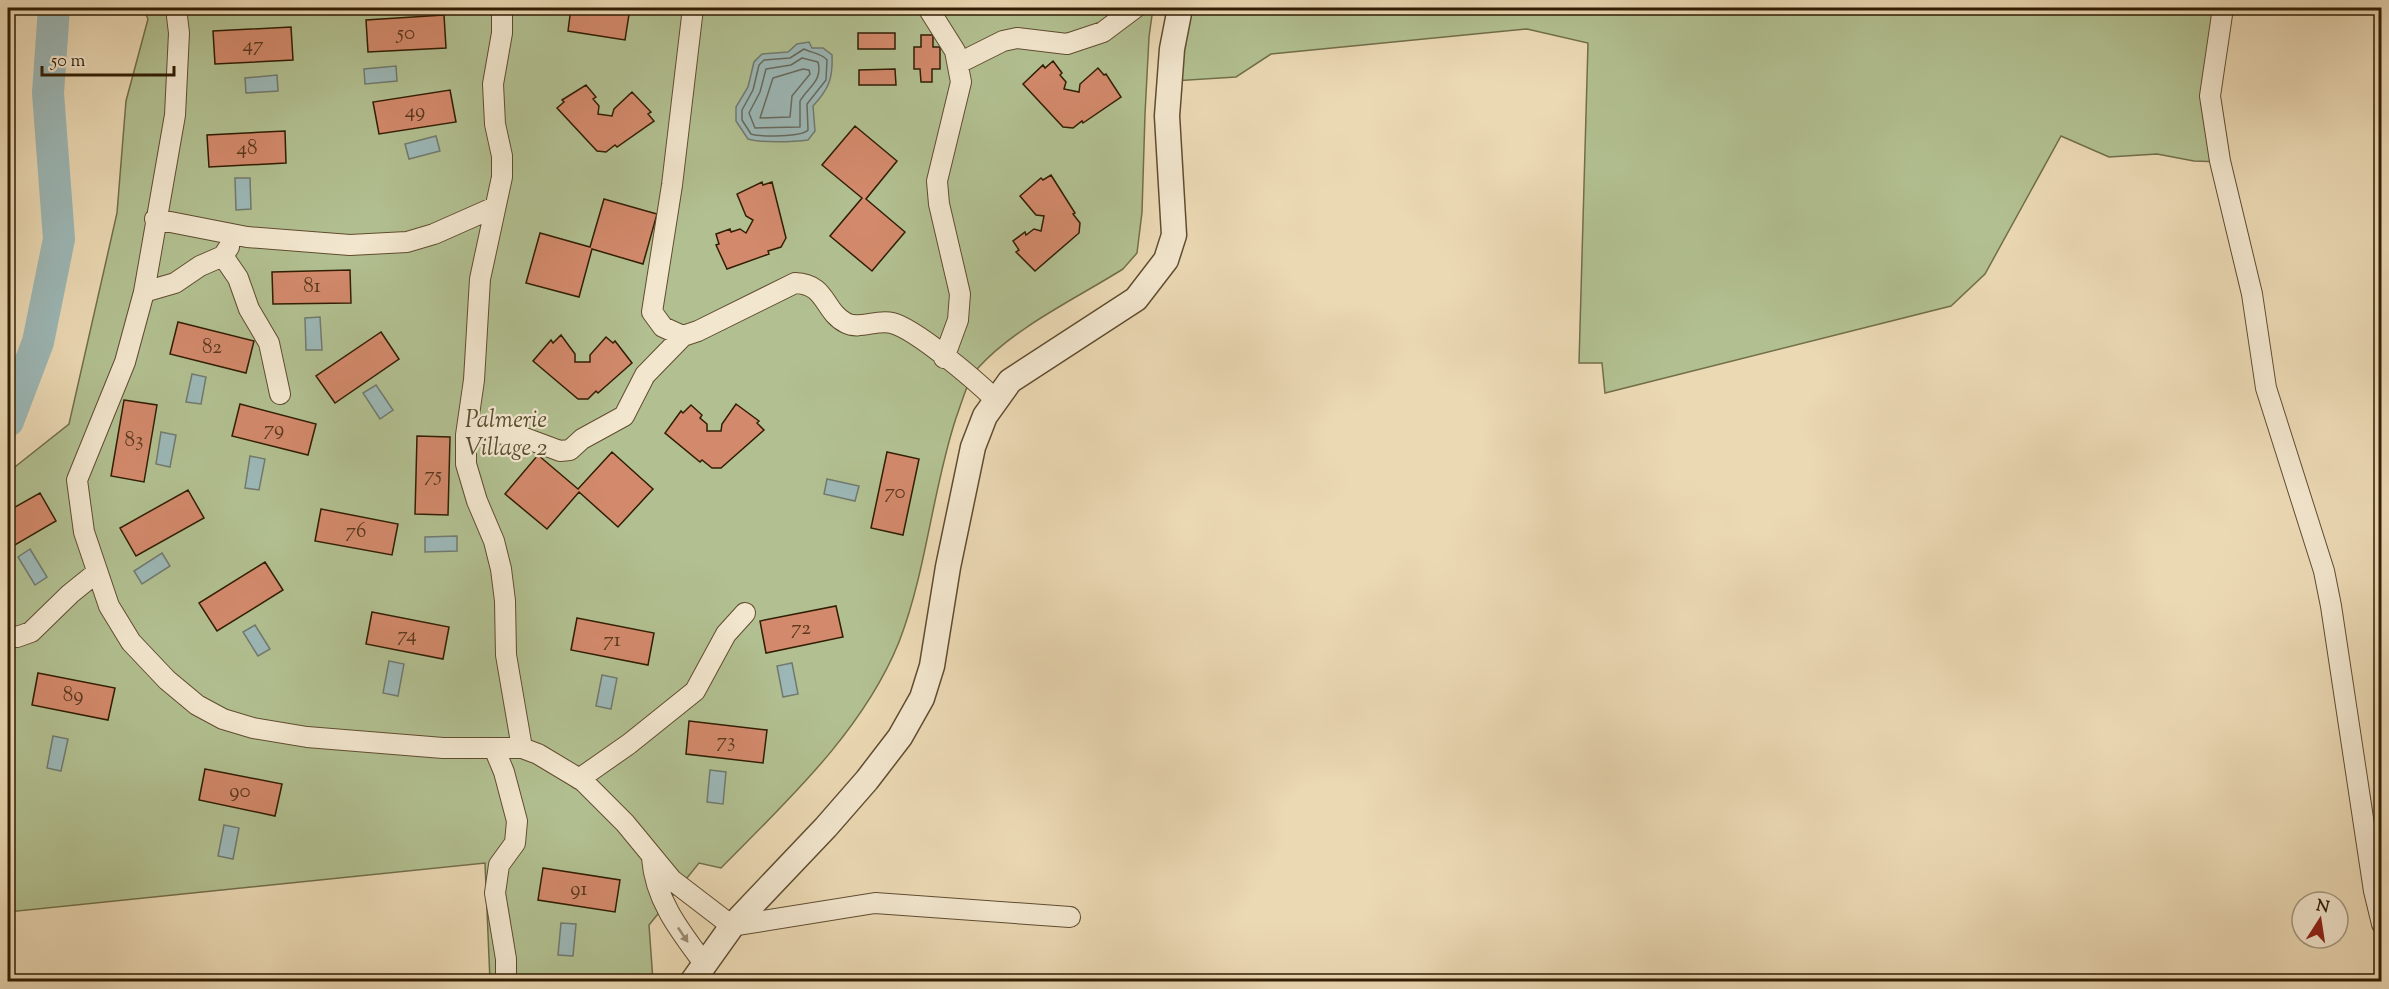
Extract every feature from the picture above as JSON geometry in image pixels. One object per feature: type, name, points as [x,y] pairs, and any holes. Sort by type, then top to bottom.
[{"type":"street","points":[[176,8],[179,33],[174,115],[144,292],[125,362],[77,480],[84,532],[96,573],[109,606],[131,642],[197,705],[224,719],[253,728],[307,737],[443,748],[522,748],[579,779],[619,816],[652,858],[680,887],[732,926],[875,903],[1070,917]]},
{"type":"street","points":[[502,8],[502,33],[494,77],[495,124],[502,156],[502,177],[480,279],[474,380],[466,435],[468,474],[494,541],[501,569],[505,601],[506,655],[522,748]]},
{"type":"street","points":[[683,336],[663,327],[652,312],[672,185],[693,8]]},
{"type":"street","points":[[928,8],[940,25],[959,63],[961,82],[938,181],[939,204],[960,294],[958,320],[944,358]]},
{"type":"street","points":[[959,63],[1003,41],[1017,38],[1067,44],[1103,32],[1134,8]]},
{"type":"street","points":[[652,858],[656,886],[697,972],[732,926],[826,827],[867,780],[900,737],[922,698],[932,666],[948,567],[973,447],[985,416],[1010,381],[1136,298],[1166,260],[1174,235],[1167,116],[1172,49],[1180,8]]},
{"type":"street","points":[[2223,8],[2210,96],[2220,160],[2252,294],[2266,388],[2324,571],[2374,891],[2382,924]]},
{"type":"street","points":[[155,219],[238,235],[350,245],[407,242],[434,234],[495,207]]},
{"type":"street","points":[[144,292],[175,283],[200,266],[223,256],[238,235]]},
{"type":"street","points":[[223,256],[238,279],[249,309],[269,343],[280,394]]},
{"type":"street","points":[[466,435],[483,432],[517,435],[560,451],[570,450],[582,439],[624,416],[645,375],[683,336],[698,332],[795,283],[808,284],[816,288],[841,321],[850,326],[881,322],[892,323],[908,330],[972,377],[995,399]]},
{"type":"street","points":[[8,636],[16,637],[31,632],[70,594],[96,573]]},
{"type":"street","points":[[579,779],[629,744],[695,691],[726,634],[745,613]]},
{"type":"street","points":[[494,748],[504,772],[517,821],[515,843],[499,866],[495,893],[506,960],[506,981]]},
{"type":"green space","name":"Palmerie Village 2","points":[[143,8],[1153,8],[1149,37],[1142,212],[1137,253],[1123,269],[1010,339],[974,373],[965,392],[948,446],[909,614],[884,675],[844,735],[797,791],[721,868],[699,863],[649,925],[653,981],[490,981],[485,863],[8,912],[8,470],[11,470],[69,424],[117,213],[126,101],[148,19]]},
{"type":"green space","points":[[1184,8],[2226,8],[2212,81],[2223,162],[2194,161],[2157,154],[2109,157],[2061,136],[1985,274],[1951,306],[1605,393],[1602,363],[1579,363],[1588,43],[1527,29],[1271,54],[1236,77],[1173,81]]},
{"type":"water","points":[[809,42],[812,48],[823,48],[832,55],[829,83],[813,106],[815,131],[808,140],[777,142],[748,139],[736,121],[736,107],[748,87],[754,62],[762,54],[788,52],[797,44]]},
{"type":"water","points":[[396,66],[397,81],[365,84],[364,69]]},
{"type":"water","points":[[277,75],[278,91],[246,93],[245,78]]},
{"type":"water","points":[[436,136],[440,151],[409,159],[405,144]]},
{"type":"water","points":[[235,178],[250,178],[251,209],[236,210]]},
{"type":"water","points":[[320,317],[322,350],[306,350],[305,318]]},
{"type":"water","points":[[192,374],[206,377],[201,404],[186,402]]},
{"type":"water","points":[[376,385],[393,410],[380,419],[363,393]]},
{"type":"water","points":[[161,432],[176,435],[170,467],[156,464]]},
{"type":"water","points":[[250,456],[265,459],[259,490],[245,488]]},
{"type":"water","points":[[827,479],[859,486],[855,501],[824,494]]},
{"type":"water","points":[[457,536],[457,551],[425,552],[425,537]]},
{"type":"water","points":[[30,549],[47,577],[35,585],[18,557]]},
{"type":"water","points":[[162,553],[170,566],[142,584],[134,571]]},
{"type":"water","points":[[255,625],[270,649],[258,656],[243,632]]},
{"type":"water","points":[[389,661],[404,664],[398,696],[383,693]]},
{"type":"water","points":[[792,663],[798,694],[783,697],[777,666]]},
{"type":"water","points":[[602,675],[617,678],[611,709],[596,706]]},
{"type":"water","points":[[53,736],[68,739],[61,771],[47,768]]},
{"type":"water","points":[[710,770],[726,772],[723,804],[707,802]]},
{"type":"water","points":[[224,825],[239,828],[233,859],[218,856]]},
{"type":"water","points":[[561,923],[576,924],[573,956],[558,955]]},
{"type":"building","points":[[571,8],[630,8],[625,40],[568,31]]},
{"type":"building","points":[[444,15],[446,48],[368,52],[366,20]]},
{"type":"building","points":[[291,27],[293,60],[215,64],[213,31]]},
{"type":"building","points":[[858,33],[895,33],[895,49],[858,49]]},
{"type":"building","points":[[921,35],[933,35],[933,47],[940,47],[940,69],[932,69],[932,82],[921,82],[920,69],[914,69],[914,47],[921,47]]},
{"type":"building","points":[[1053,61],[1066,82],[1064,89],[1079,92],[1080,84],[1098,68],[1104,75],[1106,74],[1121,97],[1083,123],[1082,121],[1073,128],[1063,127],[1023,84],[1043,65],[1045,68]]},
{"type":"building","points":[[895,69],[896,85],[859,85],[859,70]]},
{"type":"building","points":[[586,85],[596,97],[593,99],[599,106],[598,114],[612,116],[614,109],[632,92],[651,112],[648,114],[654,121],[617,147],[615,145],[606,152],[597,151],[557,108],[564,102],[562,100]]},
{"type":"building","points":[[450,90],[456,122],[379,134],[373,102]]},
{"type":"building","points":[[855,126],[897,161],[866,199],[905,232],[872,271],[830,236],[862,198],[822,165]]},
{"type":"building","points":[[285,131],[286,163],[209,167],[207,135]]},
{"type":"building","points":[[1051,175],[1080,223],[1079,233],[1035,271],[1016,252],[1019,250],[1013,241],[1025,232],[1026,235],[1034,229],[1041,231],[1044,216],[1036,215],[1020,196],[1041,178],[1043,180]]},
{"type":"building","points":[[762,182],[763,185],[772,182],[786,238],[781,247],[768,251],[769,254],[727,269],[716,245],[719,244],[716,234],[730,229],[731,232],[740,229],[746,233],[753,220],[746,216],[737,194]]},
{"type":"building","points":[[604,199],[657,214],[643,264],[592,249],[579,297],[526,283],[540,233],[590,247]]},
{"type":"building","points":[[350,270],[351,303],[273,304],[272,272]]},
{"type":"building","points":[[178,322],[254,341],[246,373],[170,354]]},
{"type":"building","points":[[381,332],[399,359],[335,403],[316,376]]},
{"type":"building","points":[[561,335],[575,354],[575,362],[590,362],[590,355],[606,337],[613,343],[615,341],[632,363],[598,393],[596,391],[588,399],[578,399],[533,361],[551,340],[553,343]]},
{"type":"building","points":[[124,400],[157,405],[144,482],[111,476]]},
{"type":"building","points":[[240,404],[316,424],[308,455],[232,436]]},
{"type":"building","points":[[736,404],[759,421],[757,423],[764,430],[721,468],[712,468],[702,460],[700,462],[665,433],[681,411],[683,413],[691,405],[702,415],[700,418],[707,424],[707,431],[721,431],[722,424]]},
{"type":"building","points":[[417,436],[450,437],[448,515],[415,514]]},
{"type":"building","points":[[612,452],[653,489],[618,527],[579,492],[547,529],[505,494],[538,455],[578,489]]},
{"type":"building","points":[[887,452],[919,459],[903,535],[871,528]]},
{"type":"building","points":[[188,490],[204,518],[136,556],[120,528]]},
{"type":"building","points":[[40,493],[56,521],[8,549],[8,511]]},
{"type":"building","points":[[321,509],[398,524],[392,555],[315,541]]},
{"type":"building","points":[[265,562],[283,590],[217,631],[199,603]]},
{"type":"building","points":[[836,606],[843,637],[766,653],[760,621]]},
{"type":"building","points":[[372,612],[449,627],[443,659],[366,644]]},
{"type":"building","points":[[577,618],[654,633],[648,665],[571,650]]},
{"type":"building","points":[[38,673],[115,688],[108,720],[32,705]]},
{"type":"building","points":[[689,721],[767,730],[763,763],[686,754]]},
{"type":"building","points":[[205,769],[282,784],[275,816],[199,800]]},
{"type":"building","points":[[543,868],[620,880],[615,912],[538,900]]},
{"type":"waterway","points":[[8,421],[38,342],[59,239],[48,93],[54,8]]}]
